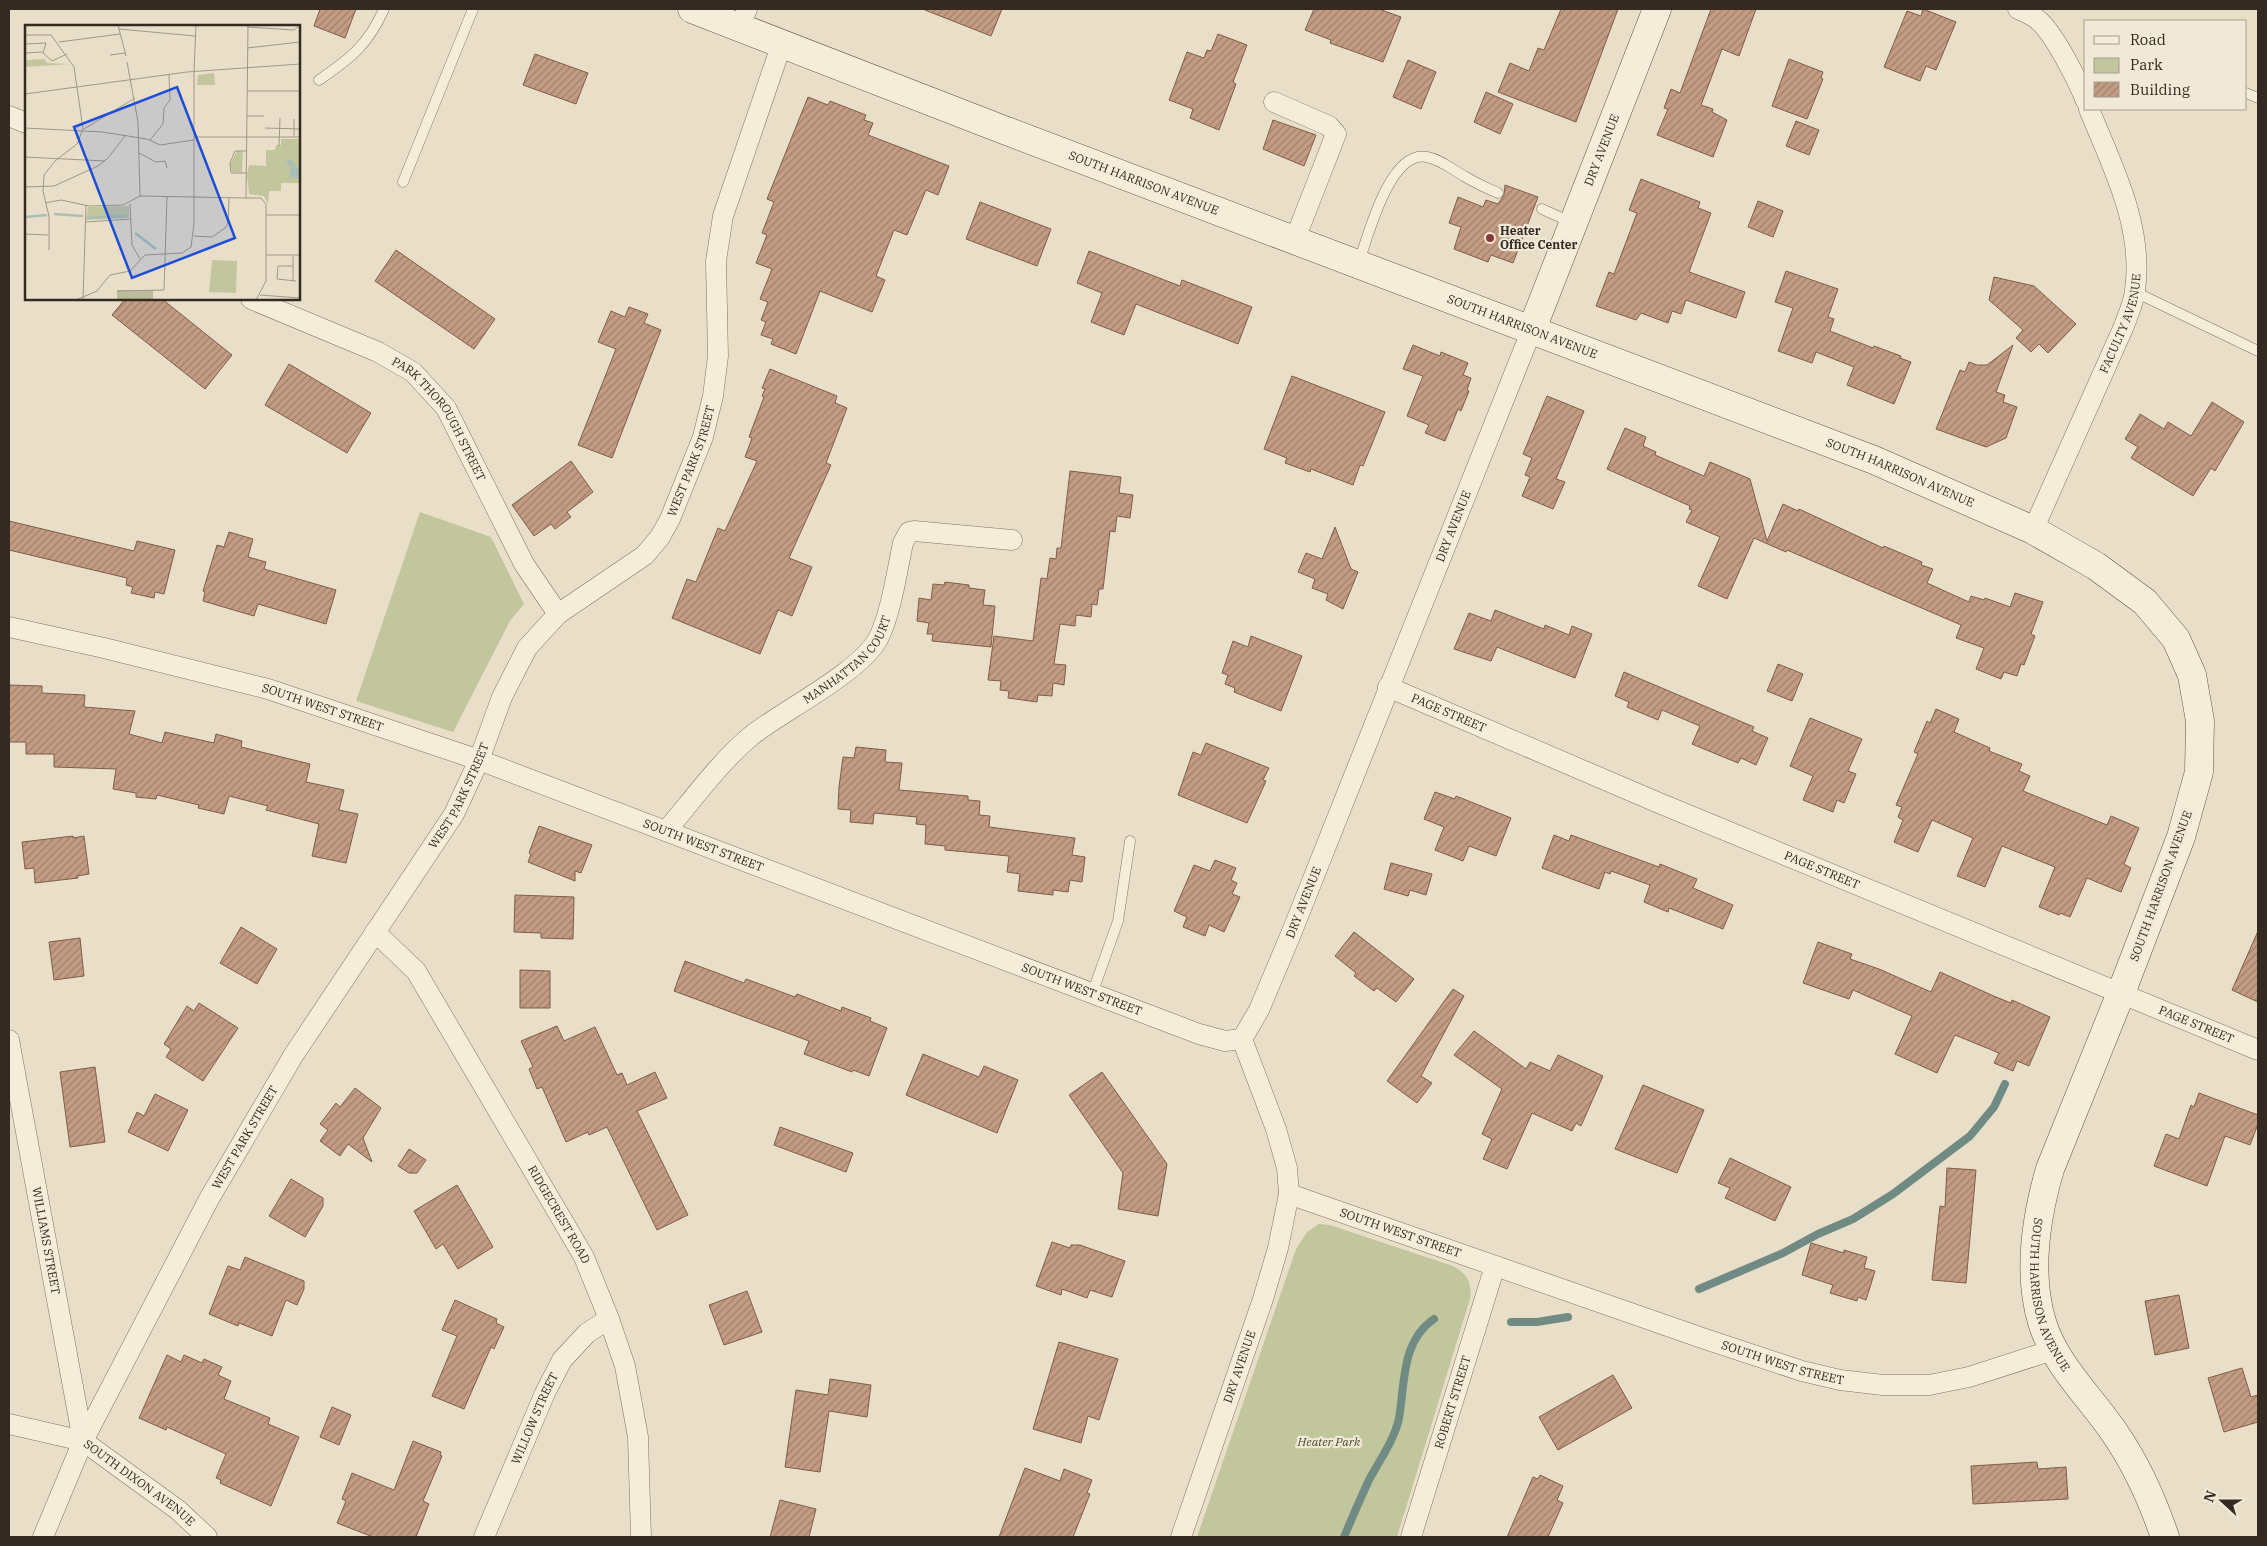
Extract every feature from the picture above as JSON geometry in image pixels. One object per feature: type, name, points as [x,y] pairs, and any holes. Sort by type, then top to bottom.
[{"type":"street","name":"SOUTH HARRISON AVENUE","points":[[692,9],[744,18],[782,43],[998,128],[1359,263],[1874,460],[2033,530],[2096,566],[2145,602],[2176,639],[2192,675],[2197,696],[2200,746],[2199,772],[2181,837],[2121,993],[2067,1123],[2042,1196],[2034,1264],[2036,1296],[2042,1322],[2054,1350],[2138,1468],[2165,1537]]},
{"type":"street","name":"DRY AVENUE","points":[[1242,1039],[1248,1032],[1262,1002],[1574,224],[1657,9]]},
{"type":"street","points":[[2018,9],[2038,19],[2082,80]]},
{"type":"street","name":"WEST PARK STREET","points":[[43,1537],[83,1441],[219,1182],[293,1056],[454,814],[479,760],[498,706],[512,675],[528,648],[558,614],[645,555],[660,537],[682,495],[703,437],[716,374],[718,356],[716,261],[723,216],[782,43]]},
{"type":"street","points":[[1274,102],[1329,126],[1336,134],[1295,239]]},
{"type":"street","name":"FACULTY AVENUE","points":[[2033,530],[2124,326],[2135,292],[2136,251],[2134,231],[2121,190],[2089,110]]},
{"type":"street","points":[[9,116],[25,123]]},
{"type":"street","name":"PARK THOROUGH STREET","points":[[253,300],[378,352],[413,372],[446,408],[524,564],[558,614]]},
{"type":"street","name":"MANHATTAN COURT","points":[[668,830],[724,761],[752,736],[848,669],[869,650],[878,638],[884,623],[903,543],[909,532],[1012,540]]},
{"type":"street","name":"SOUTH WEST STREET","points":[[9,627],[104,648],[259,687],[479,760],[668,830],[1092,994],[1212,1038],[1225,1041],[1242,1039]]},
{"type":"street","name":"PAGE STREET","points":[[1388,687],[1659,803],[2258,1050]]},
{"type":"street","name":"RIDGECREST ROAD","points":[[375,932],[416,971],[584,1257],[609,1319],[625,1366],[638,1437],[641,1537]]},
{"type":"street","points":[[1242,1039],[1276,1129],[1287,1168],[1289,1194]]},
{"type":"street","name":"WILLIAMS STREET","points":[[9,1040],[83,1441]]},
{"type":"street","name":"DRY AVENUE","points":[[1181,1537],[1263,1299],[1278,1248],[1289,1194]]},
{"type":"street","name":"SOUTH WEST STREET","points":[[1289,1194],[1788,1367],[1840,1380],[1883,1385],[1929,1385],[1969,1378],[2054,1350]]},
{"type":"street","name":"ROBERT STREET","points":[[1411,1537],[1495,1266]]},
{"type":"street","name":"WILLOW STREET","points":[[484,1537],[545,1393],[562,1360],[587,1333],[609,1319]]},
{"type":"street","name":"SOUTH DIXON AVENUE","points":[[9,1424],[83,1441],[178,1510],[207,1537]]},
{"type":"lane","points":[[319,80],[354,54],[374,32],[384,9]]},
{"type":"lane","points":[[403,182],[473,9]]},
{"type":"lane","points":[[1359,263],[1388,184],[1404,163],[1411,158],[1417,155],[1440,160],[1470,180],[1498,193]]},
{"type":"lane","points":[[1542,209],[1574,224]]},
{"type":"lane","points":[[2135,292],[2258,351]]},
{"type":"lane","points":[[1092,994],[1118,921],[1130,841]]},
{"type":"green space","points":[[420,512],[491,537],[524,604],[510,621],[453,732],[356,701]]},
{"type":"green space","name":"Heater Park","points":[[1319,1224],[1330,1225],[1453,1266],[1465,1276],[1469,1283],[1470,1299],[1397,1537],[1197,1537],[1296,1249],[1307,1232]]},
{"type":"building","points":[[320,9],[356,9],[345,38],[314,26]]},
{"type":"building","points":[[925,9],[1002,9],[991,36]]},
{"type":"building","points":[[1314,9],[1379,9],[1401,17],[1383,62],[1330,43],[1331,40],[1305,30]]},
{"type":"building","points":[[1561,9],[1618,9],[1576,122],[1498,92],[1510,63],[1529,71],[1538,48],[1544,50]]},
{"type":"building","points":[[1711,9],[1756,9],[1739,56],[1722,49],[1701,105],[1713,109],[1712,112],[1727,120],[1713,157],[1657,135],[1668,109],[1664,108],[1671,89],[1680,93]]},
{"type":"building","points":[[1923,9],[1956,22],[1936,70],[1926,66],[1920,81],[1884,67],[1907,11],[1921,16]]},
{"type":"building","points":[[1218,34],[1247,45],[1233,82],[1236,84],[1219,130],[1190,118],[1193,109],[1169,100],[1187,52],[1204,58],[1207,50],[1211,51]]},
{"type":"building","points":[[535,54],[588,73],[576,104],[523,85]]},
{"type":"building","points":[[1789,59],[1823,72],[1821,78],[1823,79],[1807,119],[1772,106]]},
{"type":"building","points":[[1408,60],[1436,72],[1421,109],[1393,97]]},
{"type":"building","points":[[1486,92],[1513,104],[1500,134],[1474,122]]},
{"type":"building","points":[[808,97],[828,105],[830,101],[866,115],[864,120],[873,123],[868,135],[949,166],[938,195],[926,190],[907,235],[894,230],[876,276],[885,280],[872,312],[820,291],[796,354],[771,344],[773,339],[761,335],[766,322],[761,320],[768,302],[760,299],[772,269],[756,263],[767,235],[762,233],[774,202],[767,199]]},
{"type":"building","points":[[1273,120],[1316,135],[1304,166],[1263,149]]},
{"type":"building","points":[[1796,121],[1819,130],[1809,155],[1786,146]]},
{"type":"building","points":[[1641,179],[1700,202],[1698,208],[1711,213],[1689,272],[1745,292],[1736,318],[1686,300],[1681,314],[1672,311],[1668,323],[1641,313],[1636,320],[1596,306],[1609,272],[1614,274],[1637,213],[1629,210]]},
{"type":"building","name":"Heater Office Center","points":[[1505,185],[1538,197],[1513,263],[1491,255],[1488,262],[1454,249],[1461,227],[1449,223],[1458,197],[1483,207],[1486,200],[1498,204],[1504,195]]},
{"type":"building","points":[[1758,201],[1783,211],[1773,237],[1748,227]]},
{"type":"building","points":[[980,202],[1051,229],[1037,266],[966,239]]},
{"type":"building","points":[[396,250],[495,319],[474,349],[375,281]]},
{"type":"building","points":[[1089,251],[1180,286],[1182,280],[1252,307],[1238,344],[1136,304],[1124,335],[1091,322],[1102,293],[1077,283]]},
{"type":"building","points":[[1786,271],[1838,289],[1828,317],[1834,319],[1830,331],[1873,348],[1874,346],[1901,356],[1900,358],[1911,362],[1894,404],[1847,385],[1854,367],[1816,352],[1812,363],[1778,351],[1793,308],[1775,302]]},
{"type":"building","points":[[1994,277],[2034,286],[2076,324],[2048,353],[2039,344],[2031,352],[2016,338],[2023,330],[1989,300]]},
{"type":"building","points":[[124,300],[163,300],[232,355],[205,389],[112,315]]},
{"type":"building","points":[[629,307],[648,314],[644,323],[661,330],[612,458],[578,445],[616,349],[598,342],[611,311],[625,317]]},
{"type":"building","points":[[1413,345],[1440,356],[1441,352],[1468,363],[1463,375],[1471,378],[1467,390],[1469,391],[1461,411],[1458,409],[1445,441],[1425,433],[1429,425],[1407,416],[1423,376],[1403,369]]},
{"type":"building","points":[[2013,345],[1996,392],[2005,395],[2003,402],[2017,407],[2006,438],[1986,447],[1936,429],[1960,370],[1965,372],[1969,362],[1977,365],[1987,365]]},
{"type":"building","points":[[289,364],[371,413],[347,453],[265,405]]},
{"type":"building","points":[[770,369],[837,396],[835,403],[847,408],[826,463],[831,465],[789,558],[812,567],[792,616],[778,610],[760,654],[672,618],[687,579],[696,582],[718,528],[725,531],[757,461],[745,457],[752,438],[749,437],[764,397],[762,396],[765,389],[762,388]]},
{"type":"building","points":[[1292,376],[1385,412],[1363,466],[1360,465],[1353,485],[1311,469],[1310,472],[1285,463],[1287,458],[1264,449]]},
{"type":"building","points":[[1547,396],[1584,411],[1556,479],[1565,482],[1553,509],[1522,496],[1530,477],[1525,475],[1532,458],[1523,454]]},
{"type":"building","points":[[2212,402],[2244,422],[2215,471],[2211,468],[2193,496],[2131,458],[2138,447],[2125,439],[2140,414],[2164,429],[2168,422],[2191,436]]},
{"type":"building","points":[[1625,428],[1646,437],[1643,446],[1656,452],[1655,455],[1704,476],[1710,462],[1750,479],[1767,541],[1783,504],[1798,511],[1799,509],[1883,548],[1884,546],[1922,562],[1921,565],[1933,569],[1927,583],[1969,602],[1971,596],[1984,600],[1985,598],[2010,607],[2015,593],[2043,602],[2031,634],[2035,636],[2024,665],[2021,664],[2017,676],[2004,672],[2001,679],[1976,669],[1984,648],[1956,638],[1961,625],[1787,550],[1786,552],[1754,538],[1727,599],[1698,586],[1720,537],[1686,522],[1692,510],[1689,509],[1690,506],[1607,469]]},
{"type":"building","points":[[571,461],[593,492],[567,512],[571,517],[555,529],[551,524],[534,536],[512,505]]},
{"type":"building","points":[[1070,471],[1121,477],[1119,493],[1133,495],[1130,518],[1117,516],[1115,532],[1110,531],[1103,589],[1099,589],[1097,605],[1092,604],[1091,617],[1076,615],[1075,626],[1060,624],[1054,664],[1066,665],[1064,685],[1053,683],[1052,696],[1038,695],[1037,702],[1008,698],[1009,691],[1000,690],[1001,681],[988,680],[994,636],[1033,641],[1041,578],[1047,579],[1050,558],[1056,559],[1057,548],[1061,548]]},
{"type":"building","points":[[9,521],[134,551],[137,541],[175,550],[164,594],[155,592],[154,598],[131,593],[133,587],[126,585],[127,578],[9,550]]},
{"type":"building","points":[[1335,527],[1351,569],[1358,572],[1343,609],[1326,600],[1328,594],[1312,588],[1315,579],[1298,572],[1306,553],[1322,559]]},
{"type":"building","points":[[229,532],[253,539],[248,557],[266,562],[264,569],[336,590],[326,624],[258,604],[254,616],[203,601],[205,592],[203,591],[217,545],[224,547]]},
{"type":"building","points":[[945,582],[969,585],[969,588],[985,590],[983,605],[995,606],[991,647],[932,641],[933,634],[927,634],[929,623],[917,621],[919,598],[931,600],[933,584],[944,585]]},
{"type":"building","points":[[1495,610],[1544,629],[1545,625],[1569,635],[1572,626],[1592,634],[1575,678],[1497,647],[1491,661],[1454,649],[1469,613],[1491,621]]},
{"type":"building","points":[[1251,636],[1302,656],[1281,711],[1234,692],[1235,688],[1225,684],[1228,675],[1222,673],[1233,641],[1248,647]]},
{"type":"building","points":[[1778,664],[1803,674],[1792,701],[1767,691]]},
{"type":"building","points":[[1624,672],[1754,727],[1752,731],[1768,738],[1756,765],[1741,758],[1738,763],[1692,744],[1700,726],[1662,710],[1658,720],[1627,707],[1629,702],[1615,696]]},
{"type":"building","points":[[9,685],[42,686],[42,693],[85,695],[84,707],[135,711],[129,734],[162,743],[165,732],[214,743],[216,734],[242,741],[241,747],[310,764],[306,782],[344,790],[339,810],[358,814],[346,863],[312,856],[319,824],[266,810],[268,806],[229,796],[224,814],[198,808],[199,805],[157,795],[156,799],[136,797],[136,793],[113,789],[116,769],[54,767],[54,754],[26,754],[26,742],[9,742]]},
{"type":"building","points":[[1936,709],[1959,719],[1954,732],[1990,748],[1989,751],[2022,764],[2019,771],[2030,776],[2023,791],[2107,825],[2111,816],[2139,828],[2124,864],[2131,868],[2121,892],[2087,878],[2070,917],[2060,913],[2059,915],[2039,907],[2055,867],[2002,846],[1985,887],[1957,876],[1973,838],[1932,820],[1918,852],[1894,842],[1903,820],[1898,817],[1902,807],[1896,805],[1918,754],[1914,752],[1927,721],[1930,723]]},
{"type":"building","points":[[1810,718],[1862,739],[1848,771],[1856,774],[1844,803],[1837,800],[1833,812],[1803,800],[1813,776],[1790,766]]},
{"type":"building","points":[[1206,743],[1269,768],[1263,780],[1266,781],[1247,823],[1178,795],[1193,752],[1201,755]]},
{"type":"building","points":[[856,747],[886,750],[885,762],[902,763],[899,790],[968,796],[968,800],[980,801],[979,815],[990,816],[989,827],[1075,838],[1072,855],[1085,857],[1082,882],[1070,880],[1068,892],[1053,890],[1053,895],[1018,891],[1020,874],[1007,872],[1009,856],[945,850],[945,846],[925,844],[926,825],[916,824],[917,817],[874,813],[873,824],[850,822],[851,810],[838,809],[839,787],[843,757],[854,758]]},
{"type":"building","points":[[1435,792],[1455,799],[1456,796],[1511,818],[1496,856],[1469,846],[1463,861],[1435,850],[1444,827],[1424,819]]},
{"type":"building","points":[[539,826],[592,845],[581,873],[575,871],[575,881],[528,862],[531,854],[529,853]]},
{"type":"building","points":[[1554,835],[1569,841],[1571,835],[1659,867],[1660,864],[1697,879],[1693,888],[1733,905],[1723,929],[1669,908],[1668,912],[1644,902],[1650,885],[1611,871],[1610,874],[1605,872],[1599,889],[1542,868]]},
{"type":"building","points":[[73,836],[73,838],[84,836],[89,874],[77,876],[78,878],[35,883],[34,868],[25,869],[22,842]]},
{"type":"building","points":[[1215,860],[1236,868],[1231,880],[1237,883],[1232,894],[1240,897],[1224,932],[1209,925],[1205,936],[1183,927],[1187,917],[1174,911],[1194,865],[1210,871]]},
{"type":"building","points":[[1391,863],[1432,874],[1426,895],[1410,890],[1408,896],[1384,889]]},
{"type":"building","points":[[515,895],[574,897],[573,939],[541,938],[541,933],[514,932]]},
{"type":"building","points":[[241,927],[277,949],[257,984],[220,963]]},
{"type":"building","points":[[2258,931],[2258,1002],[2232,990]]},
{"type":"building","points":[[1354,932],[1414,979],[1396,1002],[1377,988],[1374,991],[1354,976],[1356,973],[1335,956]]},
{"type":"building","points":[[80,938],[84,976],[54,980],[49,942]]},
{"type":"building","points":[[1818,942],[1852,954],[1850,959],[1879,969],[1931,992],[1940,972],[1996,997],[2011,1003],[2012,1000],[2050,1017],[2029,1066],[2017,1061],[2013,1071],[1994,1063],[1999,1053],[1955,1035],[1937,1073],[1895,1054],[1912,1016],[1853,990],[1849,999],[1803,983]]},
{"type":"building","points":[[685,961],[744,983],[746,979],[795,997],[797,994],[841,1011],[842,1007],[871,1018],[870,1021],[887,1028],[869,1076],[853,1070],[852,1072],[804,1054],[809,1041],[674,991]]},
{"type":"building","points":[[520,970],[550,971],[550,1008],[520,1008]]},
{"type":"building","points":[[1453,989],[1464,996],[1421,1076],[1432,1083],[1417,1103],[1387,1081]]},
{"type":"building","points":[[199,1003],[238,1028],[203,1081],[166,1057],[171,1049],[164,1044],[187,1006],[194,1011]]},
{"type":"building","points":[[557,1026],[564,1041],[595,1027],[617,1075],[622,1073],[627,1085],[655,1072],[667,1098],[637,1111],[688,1215],[657,1230],[607,1127],[589,1135],[588,1132],[566,1142],[542,1087],[537,1089],[529,1069],[533,1067],[521,1041]]},
{"type":"building","points":[[1474,1031],[1526,1069],[1530,1062],[1550,1071],[1558,1055],[1603,1076],[1581,1126],[1576,1123],[1572,1131],[1532,1113],[1507,1169],[1483,1159],[1492,1139],[1482,1134],[1502,1089],[1454,1055]]},
{"type":"building","points":[[923,1054],[979,1077],[984,1066],[1018,1080],[997,1133],[906,1095]]},
{"type":"building","points":[[95,1067],[105,1142],[70,1147],[60,1072]]},
{"type":"building","points":[[1102,1072],[1167,1164],[1158,1216],[1118,1209],[1123,1173],[1069,1095]]},
{"type":"building","points":[[1643,1085],[1704,1110],[1677,1173],[1615,1149]]},
{"type":"building","points":[[355,1088],[381,1108],[363,1138],[372,1162],[348,1144],[340,1156],[320,1141],[328,1130],[320,1124],[336,1103],[340,1107]]},
{"type":"building","points":[[2199,1093],[2258,1115],[2258,1124],[2250,1145],[2225,1136],[2207,1186],[2154,1166],[2166,1134],[2179,1139],[2191,1105],[2194,1107]]},
{"type":"building","points":[[155,1094],[188,1110],[168,1151],[128,1132],[137,1112],[144,1116]]},
{"type":"building","points":[[780,1127],[853,1153],[846,1172],[774,1145]]},
{"type":"building","points":[[409,1149],[426,1160],[417,1173],[409,1173],[398,1166]]},
{"type":"building","points":[[1730,1158],[1791,1187],[1775,1221],[1725,1198],[1730,1188],[1718,1183]]},
{"type":"building","points":[[1947,1168],[1976,1170],[1966,1283],[1932,1280],[1940,1206],[1945,1207]]},
{"type":"building","points":[[291,1179],[323,1198],[323,1206],[305,1237],[269,1216]]},
{"type":"building","points":[[457,1185],[493,1247],[458,1269],[443,1244],[436,1249],[414,1211]]},
{"type":"building","points":[[1052,1242],[1070,1248],[1071,1245],[1080,1245],[1125,1261],[1112,1297],[1090,1290],[1087,1298],[1062,1289],[1061,1295],[1036,1286]]},
{"type":"building","points":[[1811,1243],[1844,1253],[1844,1250],[1867,1257],[1864,1268],[1875,1271],[1866,1300],[1858,1297],[1857,1301],[1830,1293],[1833,1285],[1802,1275]]},
{"type":"building","points":[[245,1257],[304,1281],[304,1289],[297,1305],[286,1300],[272,1336],[239,1323],[238,1326],[209,1314],[228,1266],[240,1270]]},
{"type":"building","points":[[747,1291],[762,1332],[724,1345],[709,1305]]},
{"type":"building","points":[[2179,1295],[2189,1348],[2155,1355],[2145,1301]]},
{"type":"building","points":[[455,1300],[497,1319],[496,1323],[504,1327],[494,1349],[491,1347],[464,1409],[432,1396],[457,1336],[442,1330]]},
{"type":"building","points":[[1059,1342],[1118,1359],[1099,1420],[1088,1416],[1081,1443],[1033,1429]]},
{"type":"building","points":[[167,1355],[181,1362],[184,1355],[202,1363],[204,1359],[222,1367],[218,1375],[231,1381],[224,1399],[270,1418],[268,1424],[299,1437],[271,1506],[220,1483],[221,1480],[216,1478],[226,1454],[167,1427],[166,1430],[139,1418]]},
{"type":"building","points":[[2242,1368],[2251,1397],[2258,1395],[2258,1422],[2224,1432],[2208,1378]]},
{"type":"building","points":[[1613,1375],[1632,1408],[1558,1450],[1539,1417]]},
{"type":"building","points":[[830,1379],[871,1385],[867,1417],[829,1411],[820,1472],[785,1467],[796,1390],[828,1395]]},
{"type":"building","points":[[332,1407],[351,1415],[339,1445],[320,1437]]},
{"type":"building","points":[[413,1441],[441,1452],[440,1455],[442,1456],[423,1501],[429,1504],[416,1537],[373,1537],[337,1523],[346,1501],[342,1499],[352,1473],[394,1490]]},
{"type":"building","points":[[2037,1462],[2038,1469],[2066,1467],[2068,1499],[1973,1504],[1971,1466]]},
{"type":"building","points":[[1025,1468],[1060,1481],[1064,1469],[1092,1480],[1087,1493],[1090,1494],[1073,1537],[999,1537]]},
{"type":"building","points":[[1540,1475],[1563,1486],[1557,1500],[1563,1503],[1548,1537],[1507,1537],[1533,1477],[1538,1479]]},
{"type":"building","points":[[780,1500],[816,1509],[809,1537],[770,1537]]},
{"type":"waterway","points":[[1699,1289],[1783,1253],[1818,1234],[1853,1219],[1893,1194],[1970,1136],[1994,1107],[2005,1084]]},
{"type":"waterway","points":[[1511,1322],[1537,1322],[1568,1317]]},
{"type":"waterway","points":[[1344,1537],[1369,1480],[1397,1426],[1406,1364],[1410,1351],[1415,1339],[1423,1328],[1434,1319]]},
{"type":"place","name":"Heater Office Center","points":[[1490,238]]}]
